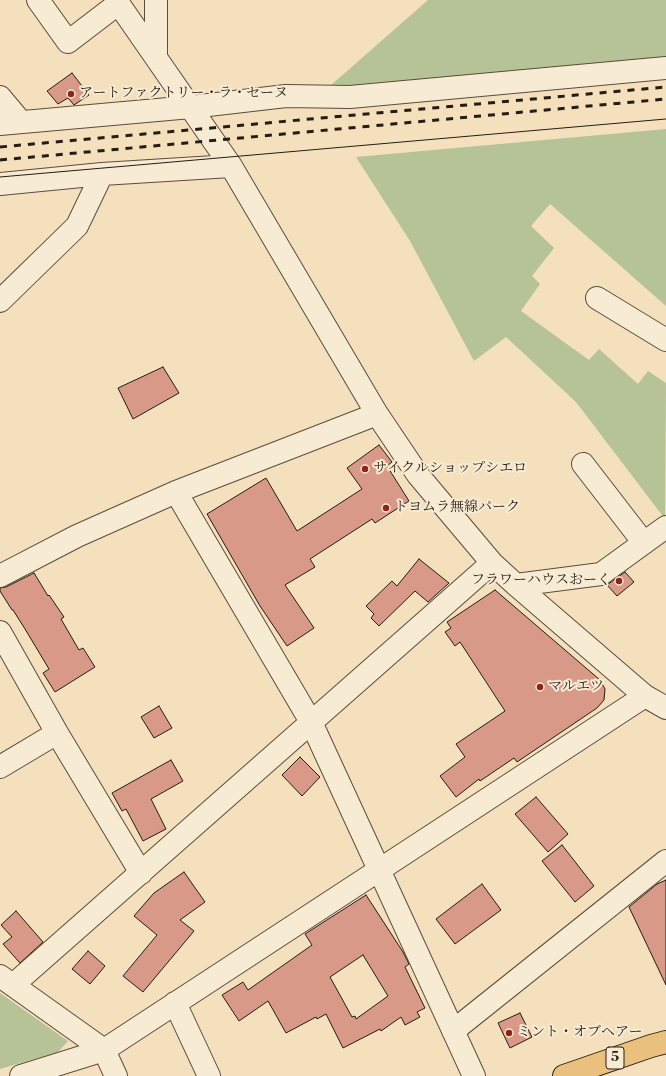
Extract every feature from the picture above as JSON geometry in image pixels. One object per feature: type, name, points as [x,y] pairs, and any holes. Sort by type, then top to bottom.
[{"type":"main road","name":"5","points":[[564,1076],[666,1042]]},
{"type":"street","points":[[38,0],[68,42],[117,2],[230,166],[377,414],[418,475],[492,563],[645,696],[666,708]]},
{"type":"street","points":[[156,0],[156,57]]},
{"type":"street","points":[[0,97],[10,123],[190,107],[286,96],[350,97],[666,68]]},
{"type":"street","points":[[0,184],[102,174],[230,166]]},
{"type":"street","points":[[4,289],[77,226],[102,174]]},
{"type":"street","points":[[597,298],[666,340]]},
{"type":"street","points":[[0,576],[77,536],[176,492],[377,414]]},
{"type":"street","points":[[583,464],[644,543]]},
{"type":"street","points":[[176,492],[310,722],[474,1076]]},
{"type":"street","points":[[516,585],[601,574],[666,527]]},
{"type":"street","points":[[116,1076],[104,1050],[7,981],[141,873],[310,722],[492,563]]},
{"type":"street","points":[[0,632],[57,733],[141,873]]},
{"type":"street","points":[[21,1076],[104,1050],[645,696]]},
{"type":"street","points":[[0,767],[57,733]]},
{"type":"street","points":[[453,1031],[666,861]]},
{"type":"street","points":[[175,1003],[209,1076]]},
{"type":"green space","points":[[428,0],[666,0],[666,59],[356,90],[330,86]]},
{"type":"green space","points":[[666,129],[666,306],[550,204],[531,226],[554,248],[532,276],[540,284],[521,311],[589,360],[599,349],[638,384],[648,371],[666,383],[665,519],[576,402],[506,337],[474,361],[410,241],[356,157]]},
{"type":"green space","points":[[0,993],[68,1041],[58,1052],[0,1069]]},
{"type":"building","points":[[72,73],[89,95],[74,105],[68,98],[58,104],[47,91]]},
{"type":"building","points":[[163,367],[179,393],[133,419],[118,388]]},
{"type":"building","points":[[379,445],[392,462],[387,466],[409,501],[375,523],[372,519],[310,559],[315,567],[285,585],[314,628],[287,646],[260,606],[207,514],[266,478],[297,531],[362,489],[347,468]]},
{"type":"building","points":[[419,559],[449,583],[428,602],[415,591],[379,626],[371,618],[374,614],[366,606],[392,581],[397,586]]},
{"type":"building","points":[[625,572],[634,582],[617,596],[607,585]]},
{"type":"building","points":[[34,573],[48,596],[49,595],[64,617],[61,619],[79,650],[83,648],[95,667],[55,692],[43,673],[49,669],[0,591],[0,588],[6,587]]},
{"type":"building","points":[[495,590],[600,680],[605,689],[604,700],[597,708],[517,762],[514,758],[480,781],[479,779],[456,797],[440,776],[465,757],[456,744],[505,711],[460,642],[455,646],[445,632],[451,628],[447,622]]},
{"type":"building","points":[[159,706],[172,728],[154,738],[141,717]]},
{"type":"building","points":[[300,757],[320,777],[302,796],[282,775]]},
{"type":"building","points":[[171,760],[183,781],[151,799],[166,829],[143,841],[126,809],[122,811],[112,793]]},
{"type":"building","points":[[536,797],[568,834],[548,852],[515,814]]},
{"type":"building","points":[[562,845],[594,886],[575,902],[542,861]]},
{"type":"building","points":[[184,872],[205,902],[180,920],[194,931],[143,992],[123,976],[157,935],[134,916],[154,893]]},
{"type":"building","points":[[666,880],[666,985],[629,907],[657,884]]},
{"type":"building","points":[[482,884],[501,910],[455,944],[436,919]]},
{"type":"building","points":[[366,895],[403,952],[409,964],[405,967],[425,1008],[417,1012],[420,1017],[405,1025],[401,1017],[381,1031],[380,1029],[343,1048],[326,1014],[317,1019],[316,1017],[286,1033],[268,1001],[239,1021],[222,995],[243,982],[248,990],[312,945],[305,934]],"holes":[[[363,955],[388,996],[356,1019],[355,1016],[352,1017],[330,977]]]},
{"type":"building","points":[[16,911],[43,942],[20,963],[3,944],[12,937],[1,925]]},
{"type":"building","points":[[88,951],[105,966],[90,984],[72,969]]},
{"type":"building","points":[[520,1013],[532,1037],[510,1048],[498,1023]]},
{"type":"tram line","points":[[0,177],[666,119]]},
{"type":"railway","points":[[0,147],[666,87]]},
{"type":"railway","points":[[0,160],[666,99]]},
{"type":"place","name":"アートファクトリー・ラ・セーヌ","points":[[71,94]]},
{"type":"place","name":"サイクルショップシエロ","points":[[365,469]]},
{"type":"place","name":"トヨムラ無線パーク","points":[[386,508]]},
{"type":"place","name":"フラワーハウスおーく","points":[[619,581]]},
{"type":"place","name":"マルエツ","points":[[540,687]]},
{"type":"place","name":"ミント・オブヘアー","points":[[509,1033]]}]
